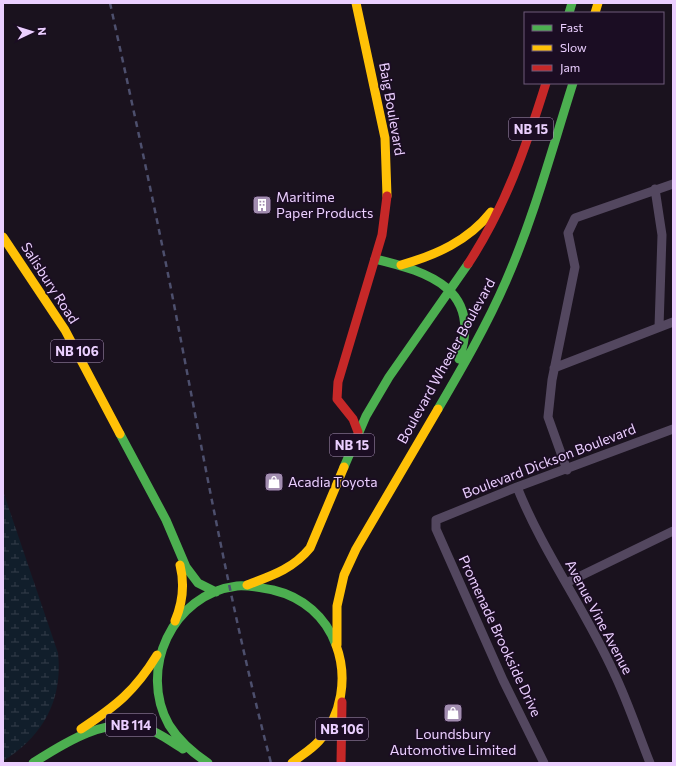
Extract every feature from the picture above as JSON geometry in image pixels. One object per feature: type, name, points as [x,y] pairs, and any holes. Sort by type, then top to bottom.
[{"type":"main road","name":"Baig Boulevard","points":[[356,3],[385,138],[387,155],[387,202],[382,235],[338,382],[337,399],[353,419],[358,432]]},
{"type":"main road","name":"Boulevard Wheeler Boulevard","points":[[247,585],[290,568],[306,554],[313,541],[358,432],[394,369],[451,288],[495,220],[514,175],[546,84]]},
{"type":"main road","name":"Boulevard Wheeler Boulevard","points":[[337,645],[336,602],[341,579],[356,549],[482,331],[517,255],[573,84]]},
{"type":"main road","points":[[401,266],[436,254],[474,231],[488,217],[514,175]]},
{"type":"main road","name":"Salisbury Road","points":[[3,236],[37,283],[83,362],[162,513],[193,580],[208,590],[216,592]]},
{"type":"main road","points":[[375,259],[436,278],[451,288],[458,297],[462,308],[466,332],[460,356],[442,402]]},
{"type":"main road","name":"Salisbury Road","points":[[140,473],[146,500],[180,566],[183,579],[184,593],[181,608],[169,632]]},
{"type":"main road","points":[[208,763],[194,754],[179,741],[172,730],[160,706],[157,686],[157,666],[162,646],[169,632],[182,615],[197,602],[216,592],[231,587],[247,585],[264,586],[280,590],[308,606],[327,626],[337,645],[343,670],[342,694],[338,712],[330,729],[318,743],[305,755],[292,763]]},
{"type":"main road","name":"NB 114","points":[[64,743],[77,732],[112,708],[129,693],[142,680],[162,646]]},
{"type":"main road","name":"NB 106","points":[[341,763],[342,694]]},
{"type":"main road","name":"NB 114","points":[[32,763],[64,743],[88,732],[123,724],[146,729],[194,754]]},
{"type":"street","points":[[567,470],[548,417],[554,368],[574,267],[568,233],[574,218],[673,184]]},
{"type":"street","points":[[655,190],[662,235],[659,327]]},
{"type":"street","points":[[554,368],[673,322]]},
{"type":"street","name":"Boulevard Dickson Boulevard","points":[[436,520],[517,487],[673,430]]},
{"type":"street","name":"Avenue Vine Avenue","points":[[517,487],[544,545],[614,673],[650,763]]},
{"type":"street","name":"Promenade Brookside Drive","points":[[436,520],[436,529],[503,680],[544,763]]},
{"type":"street","points":[[566,583],[673,531]]},
{"type":"green space","points":[[3,491],[58,653],[59,670],[53,701],[39,728],[17,751],[3,761]]},
{"type":"railway","points":[[110,3],[164,253],[205,468],[242,645],[271,763]]},
{"type":"traffic: fast","points":[[569,12],[572,3]]},
{"type":"traffic: fast","points":[[438,409],[465,362],[499,297],[516,257],[542,183],[573,84]]},
{"type":"traffic: fast","points":[[375,259],[415,270],[432,278],[447,288],[457,300],[464,316],[465,335],[459,359]]},
{"type":"traffic: fast","points":[[344,467],[366,416],[389,377],[468,264]]},
{"type":"traffic: fast","points":[[120,434],[166,520],[186,567],[198,583],[216,592]]},
{"type":"traffic: fast","points":[[208,763],[187,746],[169,725],[160,704],[157,681],[160,659],[167,638],[179,619],[195,603],[214,592],[237,586],[251,586],[284,593],[303,603],[320,617],[332,635],[336,645]]},
{"type":"traffic: fast","points":[[33,763],[72,740],[100,729],[115,726],[130,725],[145,728],[183,749]]},
{"type":"traffic: slow","points":[[356,3],[385,138],[387,196]]},
{"type":"traffic: slow","points":[[595,12],[598,3]]},
{"type":"traffic: slow","points":[[401,265],[427,257],[462,239],[491,212]]},
{"type":"traffic: slow","points":[[3,237],[65,330],[120,434]]},
{"type":"traffic: slow","points":[[337,645],[337,606],[344,575],[356,549],[438,409]]},
{"type":"traffic: slow","points":[[247,585],[289,567],[310,548],[344,467]]},
{"type":"traffic: slow","points":[[175,621],[180,607],[183,586],[180,565]]},
{"type":"traffic: slow","points":[[292,763],[319,741],[327,731],[338,708],[341,695],[342,670],[336,645]]},
{"type":"traffic: slow","points":[[81,729],[105,713],[124,697],[141,679],[157,655]]},
{"type":"traffic: jam","points":[[468,264],[504,199],[531,130],[546,84]]},
{"type":"traffic: jam","points":[[338,382],[382,235],[387,196]]},
{"type":"traffic: jam","points":[[338,382],[337,399],[353,419],[358,432]]},
{"type":"traffic: jam","points":[[341,763],[342,702]]},
{"type":"place","name":"Maritime Paper Products","points":[[262,205]]},
{"type":"place","name":"Acadia Toyota","points":[[274,482]]},
{"type":"place","name":"Loundsbury Automotive Limited","points":[[453,713]]}]
